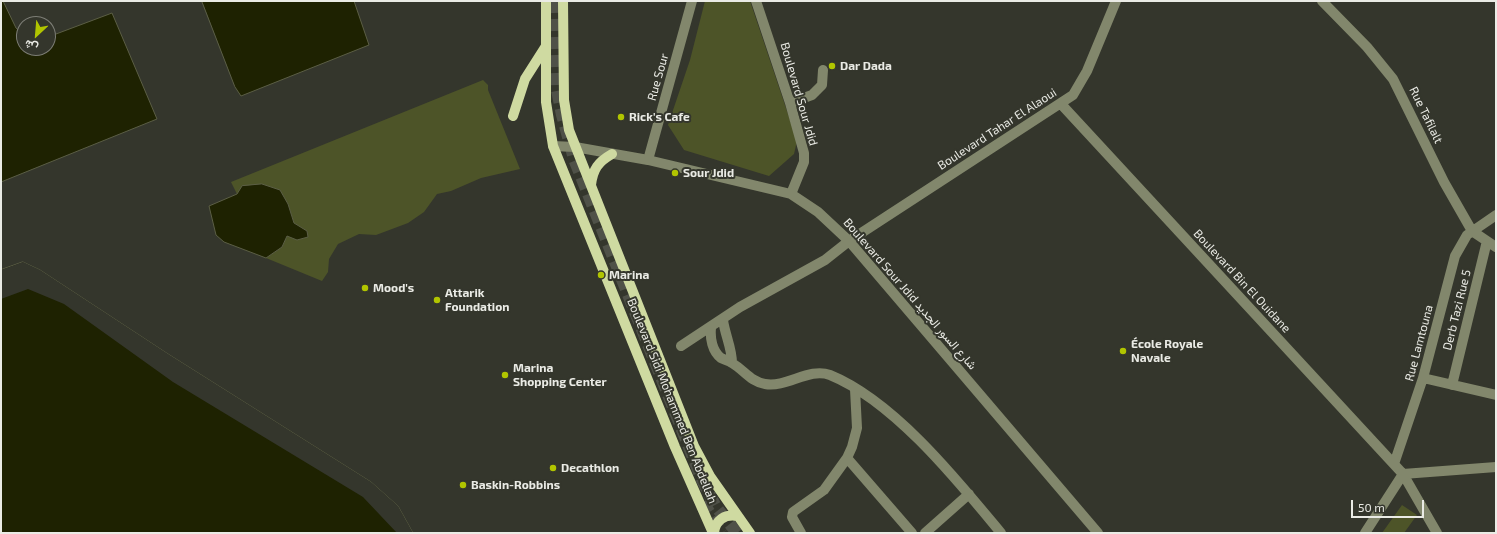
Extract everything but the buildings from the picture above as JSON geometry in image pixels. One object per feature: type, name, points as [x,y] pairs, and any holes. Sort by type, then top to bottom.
[{"type":"main road","name":"Boulevard Sidi Mohammed Ben Abdellah","points":[[546,1],[546,102],[553,146],[675,447],[713,533]]},
{"type":"main road","name":"Boulevard Sidi Mohammed Ben Abdellah","points":[[563,1],[565,119],[702,464],[740,524],[750,533]]},
{"type":"main road","points":[[513,116],[525,78],[546,46]]},
{"type":"main road","points":[[591,187],[592,174],[597,165],[612,154]]},
{"type":"main road","points":[[713,533],[716,524],[725,516],[740,524]]},
{"type":"street","name":"Rue Sour","points":[[648,160],[692,1]]},
{"type":"street","name":"Boulevard Sour Jdid","points":[[756,1],[790,103],[804,153],[804,162],[791,194]]},
{"type":"street","name":"Boulevard Tahar El Alaoui","points":[[682,346],[723,320],[740,307],[824,260],[849,241],[1073,95],[1081,84],[1116,1]]},
{"type":"street","name":"Rue Tafilalt","points":[[1322,1],[1367,47],[1393,79],[1444,182],[1472,231],[1496,247]]},
{"type":"street","points":[[790,103],[812,95],[822,85],[823,70]]},
{"type":"street","name":"Boulevard Bin El Ouidane","points":[[1061,104],[1403,474],[1437,533]]},
{"type":"street","name":"Boulevard Sour Jdid شارع السور الجديد","points":[[553,146],[575,147],[648,160],[791,194],[810,206],[849,241],[1098,533]]},
{"type":"street","name":"Rue Lamtouna","points":[[1394,464],[1423,378],[1455,256],[1462,241],[1472,231],[1496,215]]},
{"type":"street","name":"Derb Tazi Rue 5","points":[[1452,385],[1487,241]]},
{"type":"street","points":[[723,320],[725,334],[732,352],[732,363]]},
{"type":"street","points":[[711,328],[714,349],[720,357],[732,363],[751,379],[764,384],[776,385],[822,373],[830,375],[855,389],[899,420],[969,494],[1001,533]]},
{"type":"street","points":[[1423,378],[1496,396]]},
{"type":"street","points":[[801,533],[792,517],[793,512],[824,490],[847,458],[852,447],[857,428],[855,389]]},
{"type":"street","points":[[847,458],[912,533]]},
{"type":"street","points":[[1365,533],[1403,474],[1496,467]]},
{"type":"street","points":[[925,533],[969,494]]},
{"type":"shaded area","points":[[1,1],[3,1],[16,28],[16,56],[56,56],[56,34],[112,13],[157,119],[1,182]]},
{"type":"shaded area","points":[[202,1],[354,1],[369,45],[241,96],[235,87]]},
{"type":"shaded area","points":[[705,1],[750,1],[797,141],[794,154],[769,176],[684,150],[668,125],[690,60]]},
{"type":"shaded area","points":[[483,80],[488,85],[488,90],[520,169],[481,178],[451,191],[437,194],[424,212],[408,223],[376,235],[359,234],[338,244],[329,259],[328,272],[322,281],[266,258],[282,247],[287,236],[306,231],[294,223],[288,204],[237,194],[231,182]]},
{"type":"shaded area","points":[[262,184],[280,190],[288,204],[294,223],[307,231],[308,237],[297,240],[287,236],[282,247],[266,258],[224,242],[216,235],[209,206],[237,194],[242,186]]},
{"type":"shaded area","points":[[23,262],[40,270],[168,354],[371,482],[398,506],[413,533],[1,533],[1,270]]},
{"type":"shaded area","points":[[1402,505],[1417,515],[1404,533],[1382,533]]},
{"type":"pier","points":[[23,262],[40,270],[168,354],[371,482],[398,506],[413,533],[397,533],[363,497],[173,382],[64,304],[28,289],[1,299],[1,270]]},
{"type":"tunnel","points":[[553,1],[557,90],[574,159],[702,480],[716,507],[737,533]]},
{"type":"tunnel","points":[[703,502],[722,533]]},
{"type":"place","name":"Dar Dada","points":[[832,66]]},
{"type":"place","name":"Rick's Cafe","points":[[621,117]]},
{"type":"place","name":"Sour Jdid","points":[[675,173]]},
{"type":"place","name":"Marina","points":[[601,275]]},
{"type":"place","name":"Mood's","points":[[365,288]]},
{"type":"place","name":"Attarik Foundation","points":[[437,300]]},
{"type":"place","name":"École Royale Navale","points":[[1123,351]]},
{"type":"place","name":"Marina Shopping Center","points":[[505,375]]},
{"type":"place","name":"Decathlon","points":[[553,468]]},
{"type":"place","name":"Baskin-Robbins","points":[[463,485]]}]
